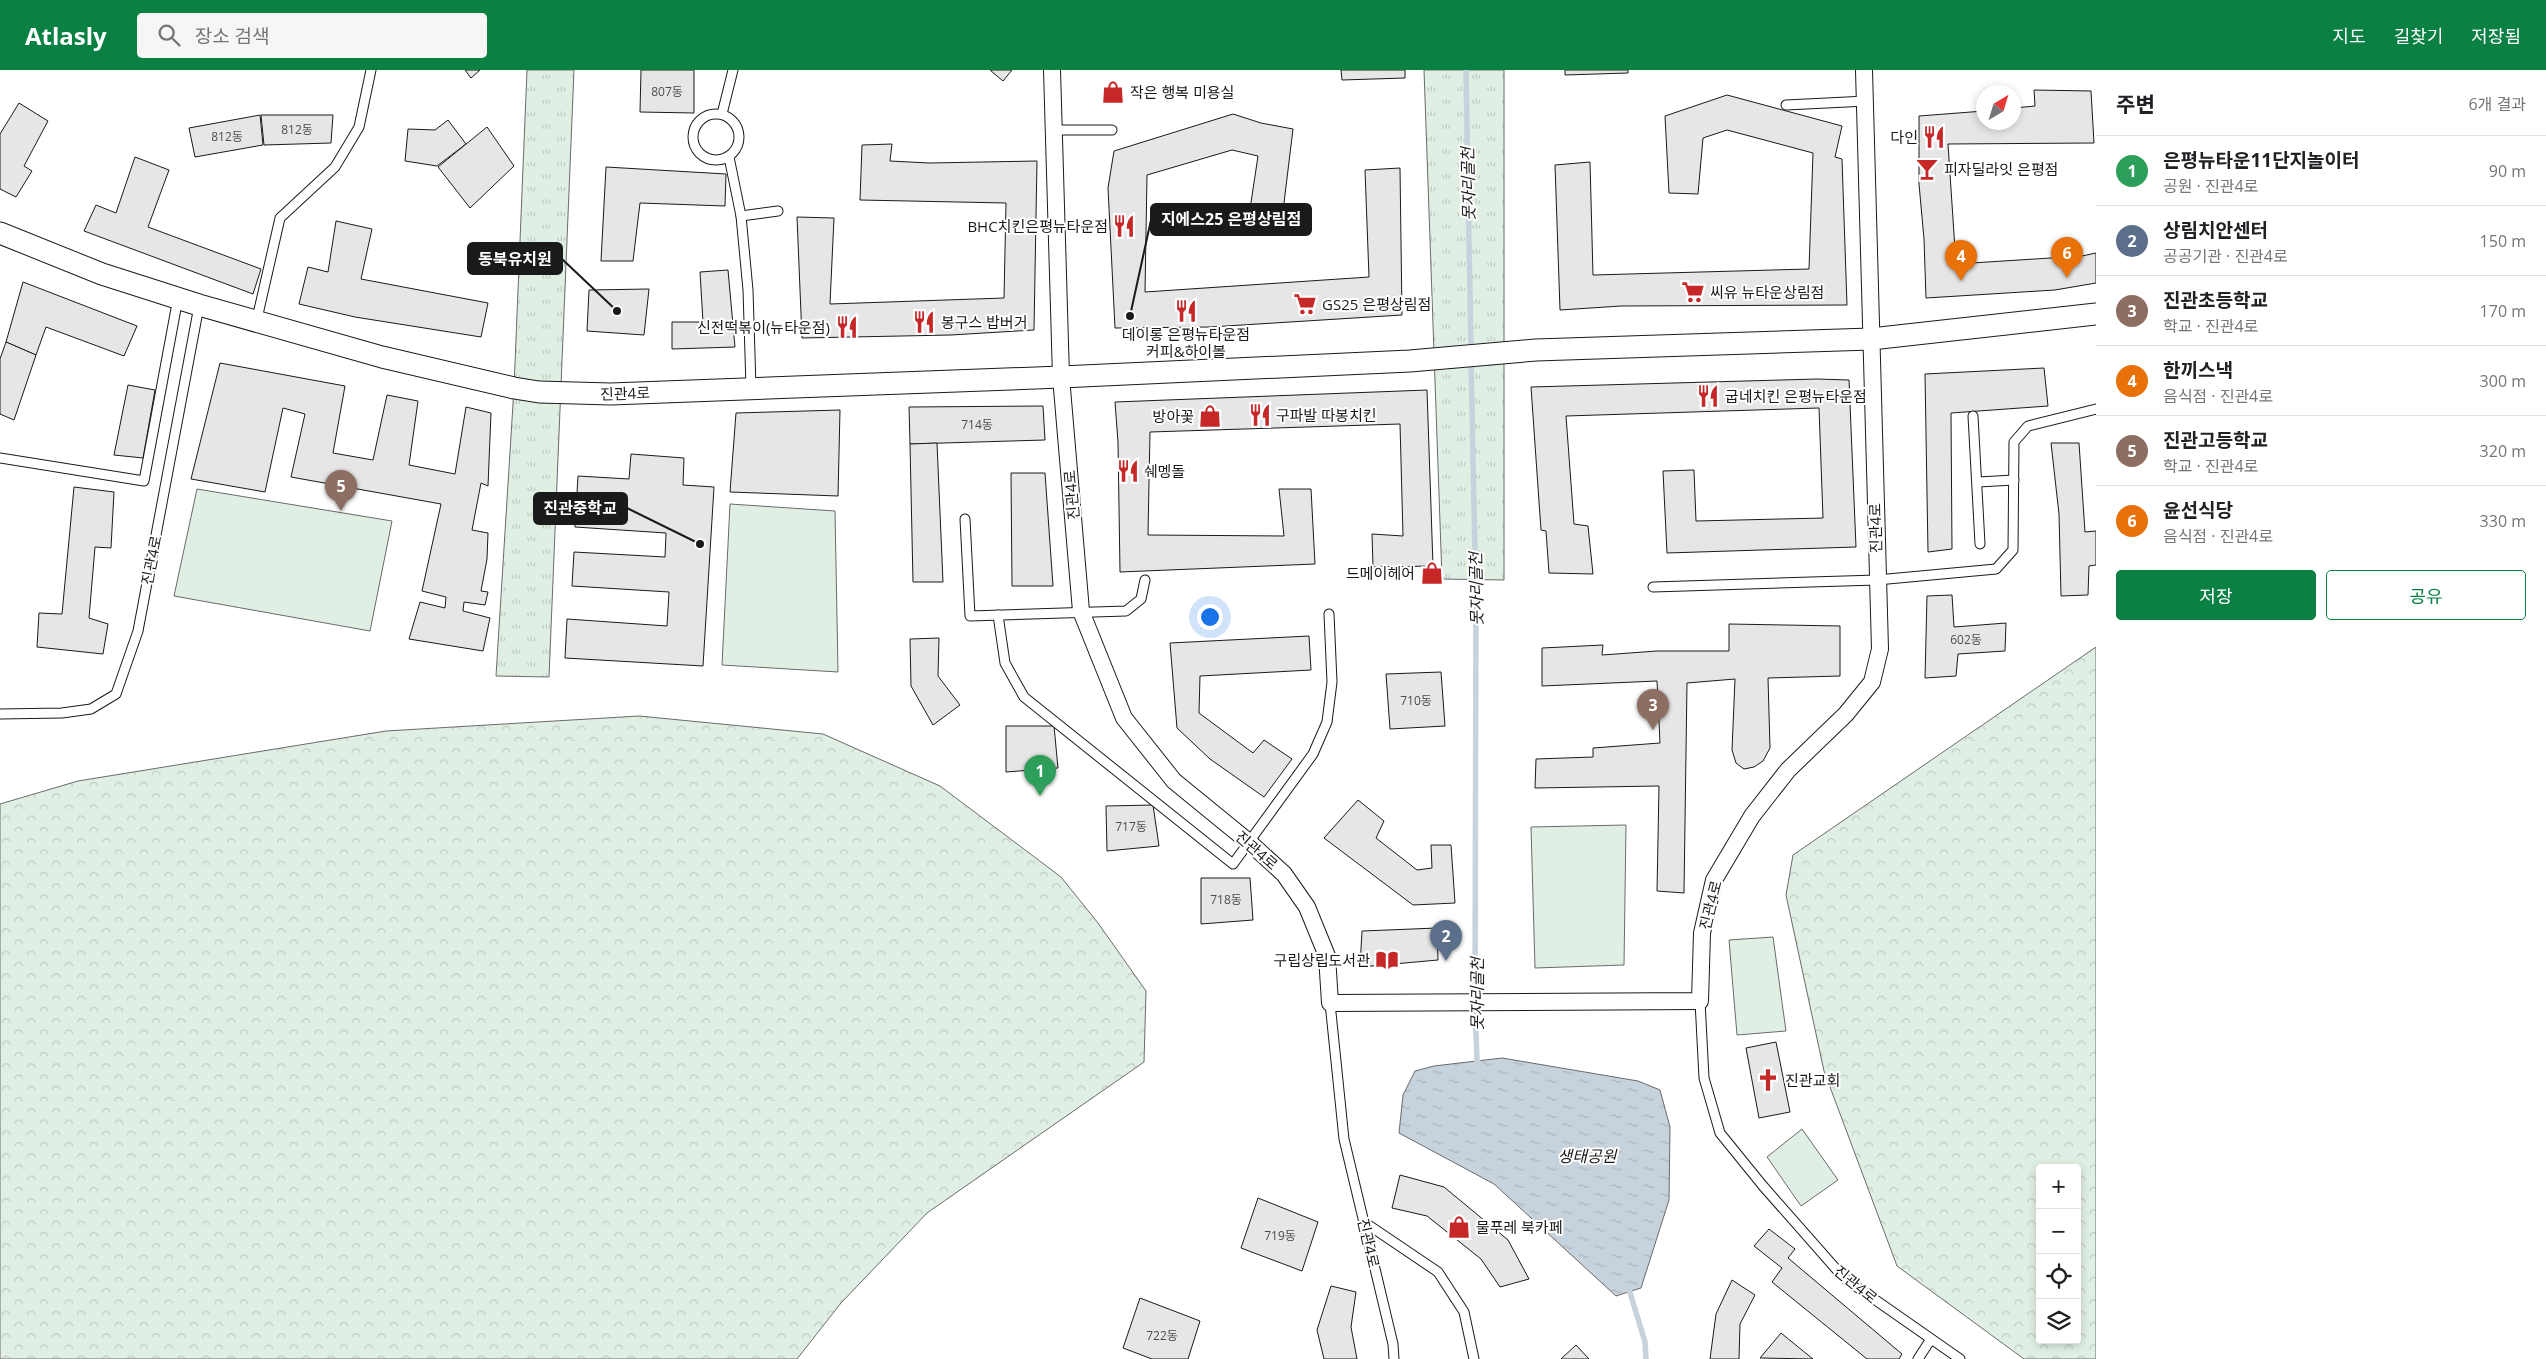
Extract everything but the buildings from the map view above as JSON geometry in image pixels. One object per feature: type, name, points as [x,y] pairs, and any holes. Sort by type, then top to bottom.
[{"type":"street","points":[[1052,70],[1062,377]]},
{"type":"street","name":"진관4로","points":[[1700,1001],[1702,933],[1714,880],[1752,816],[1788,770],[1846,714],[1872,682],[1880,649],[1871,339],[1867,101],[1864,70]]},
{"type":"street","name":"진관4로","points":[[0,233],[102,274],[256,323],[382,358],[501,386],[539,392],[611,394],[751,387],[1062,377],[1410,361],[1536,350],[1871,339]]},
{"type":"street","points":[[1871,339],[2096,314]]},
{"type":"street","name":"진관4로","points":[[1062,377],[1081,611],[1124,718],[1174,781],[1250,843],[1284,874],[1307,907],[1327,956],[1330,1003]]},
{"type":"street","points":[[1330,1003],[1441,1004],[1521,1001],[1700,1001]]},
{"type":"lane","points":[[256,323],[280,218],[335,167],[359,127],[372,70]]},
{"type":"lane","points":[[722,114],[734,70]]},
{"type":"lane","points":[[1786,105],[1867,101]]},
{"type":"lane","points":[[722,114],[735,123],[739,130],[738,145],[729,157],[714,160],[707,159],[696,149],[693,142],[695,126],[706,116],[722,114]]},
{"type":"lane","points":[[1054,130],[1112,130]]},
{"type":"lane","points":[[729,157],[741,216],[748,290],[751,387]]},
{"type":"lane","points":[[741,216],[778,211]]},
{"type":"lane","points":[[0,458],[144,481],[178,298]]},
{"type":"lane","name":"진관4로","points":[[0,714],[62,713],[91,709],[116,694],[138,631],[199,305]]},
{"type":"lane","points":[[1653,587],[1877,580],[1996,570],[2013,550],[2014,442],[2028,426],[2096,409]]},
{"type":"lane","points":[[1973,416],[1980,544]]},
{"type":"lane","points":[[1978,482],[2014,480]]},
{"type":"lane","points":[[965,519],[970,616],[1126,611],[1141,599],[1145,580]]},
{"type":"lane","points":[[998,615],[1005,663],[1024,697],[1233,864],[1313,754],[1327,722],[1332,682],[1329,614]]},
{"type":"lane","name":"진관4로","points":[[1700,1001],[1704,1078],[1720,1133],[1763,1186],[1844,1278],[1960,1359]]},
{"type":"lane","name":"진관4로","points":[[1330,1003],[1344,1139],[1393,1344],[1394,1359]]},
{"type":"lane","points":[[1364,1222],[1438,1272],[1464,1312],[1474,1359]]},
{"type":"lane","points":[[1918,1359],[1931,1339]]},
{"type":"green space","points":[[527,70],[574,70],[549,677],[496,676],[514,388]]},
{"type":"green space","points":[[1424,70],[1504,70],[1504,580],[1442,579]]},
{"type":"green space","points":[[197,489],[392,521],[370,631],[174,596]]},
{"type":"green space","points":[[730,504],[835,511],[838,672],[722,665]]},
{"type":"green space","points":[[2096,647],[2096,1359],[2024,1359],[1897,1266],[1824,1071],[1786,895],[1793,855]]},
{"type":"green space","points":[[639,716],[823,734],[940,786],[1061,877],[1098,923],[1146,991],[1144,1062],[927,1213],[841,1303],[797,1359],[0,1359],[0,804],[78,781],[386,731]]},
{"type":"green space","points":[[1626,825],[1624,965],[1535,968],[1531,827]]},
{"type":"green space","points":[[1773,937],[1786,1031],[1737,1035],[1729,940]]},
{"type":"green space","points":[[1802,1129],[1838,1180],[1801,1206],[1767,1157]]},
{"type":"water","name":"생태공원","points":[[1502,1058],[1638,1081],[1660,1090],[1670,1127],[1669,1200],[1641,1288],[1616,1296],[1494,1184],[1399,1133],[1403,1095],[1415,1071],[1434,1066]]},
{"type":"waterway","name":"못자리골천","points":[[1466,70],[1471,351]]},
{"type":"waterway","name":"못자리골천","points":[[1471,360],[1476,602],[1475,1002],[1477,1061],[1482,1066]]},
{"type":"waterway","name":"못자리골천","points":[[1628,1286],[1645,1342],[1646,1359]]},
{"type":"place","name":"작은 행복 미용실","points":[[1113,92]]},
{"type":"place","name":"다인","points":[[1934,137]]},
{"type":"place","name":"피자딜라잇 은평점","points":[[1927,169]]},
{"type":"place","name":"BHC치킨은평뉴타운점","points":[[1124,226]]},
{"type":"place","name":"윤선식당","points":[[2067,278]]},
{"type":"place","name":"한끼스낵","points":[[1961,281]]},
{"type":"place","name":"씨유 뉴타운상림점","points":[[1693,292]]},
{"type":"place","name":"GS25 은평상림점","points":[[1305,304]]},
{"type":"place","name":"동북유치원","points":[[617,311]]},
{"type":"place","name":"데이롱 은평뉴타운점 커피&하이볼","points":[[1186,311]]},
{"type":"place","name":"지에스25 은평상림점","points":[[1130,316]]},
{"type":"place","name":"봉구스 밥버거","points":[[924,322]]},
{"type":"place","name":"신전떡볶이(뉴타운점)","points":[[847,327]]},
{"type":"place","name":"굽네치킨 은평뉴타운점","points":[[1708,396]]},
{"type":"place","name":"구파발 따봉치킨","points":[[1260,415]]},
{"type":"place","name":"방아꽃","points":[[1210,416]]},
{"type":"place","name":"쉐멩돌","points":[[1128,471]]},
{"type":"place","name":"진관고등학교","points":[[341,511]]},
{"type":"place","name":"진관중학교","points":[[700,544]]},
{"type":"place","name":"드메이헤어","points":[[1432,573]]},
{"type":"place","name":"진관초등학교","points":[[1653,730]]},
{"type":"place","name":"은평뉴타운11단지놀이터","points":[[1040,796]]},
{"type":"place","name":"구립상립도서관","points":[[1387,960]]},
{"type":"place","name":"상림치안센터","points":[[1446,961]]},
{"type":"place","name":"진관교회","points":[[1768,1080]]},
{"type":"place","name":"물푸레 북카페","points":[[1459,1227]]}]
